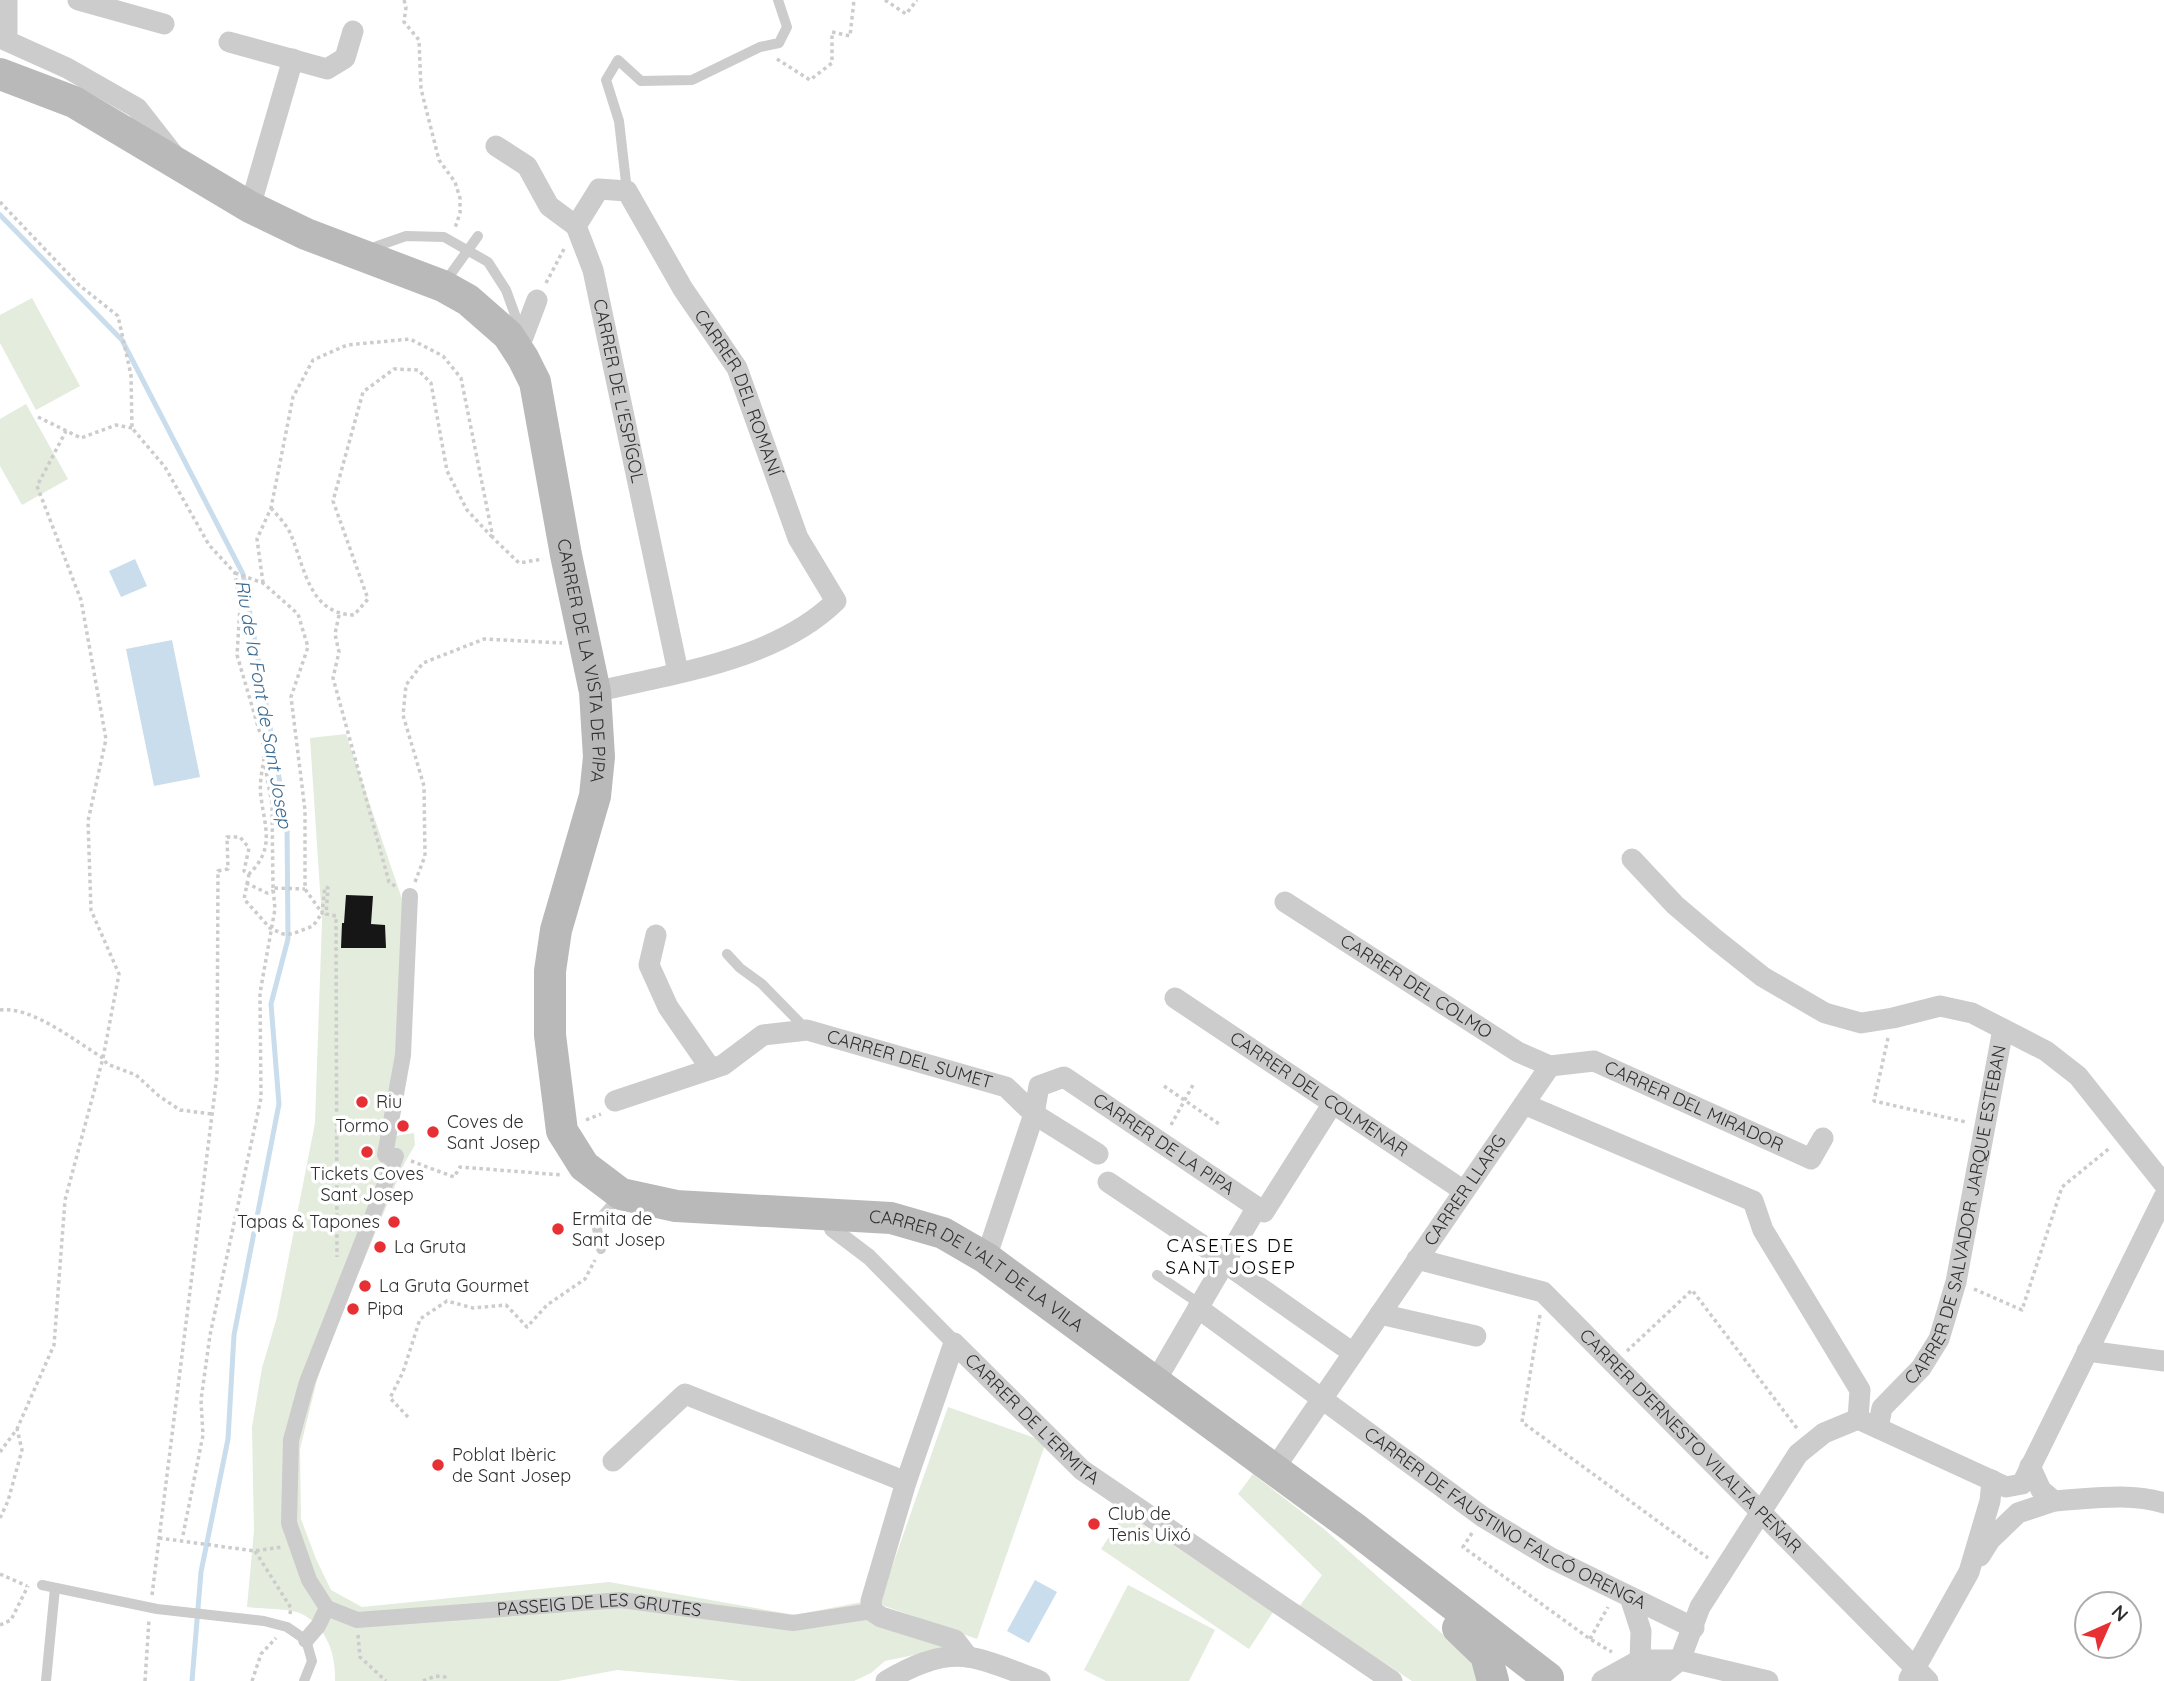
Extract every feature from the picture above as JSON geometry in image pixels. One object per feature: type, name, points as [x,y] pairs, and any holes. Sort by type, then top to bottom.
[{"type":"main road","name":"CARRER DE LA VISTA DE PIPA","points":[[0,74],[74,102],[250,207],[306,234],[443,286],[468,300],[523,347],[535,382],[566,555],[595,692],[599,757],[595,796],[556,930],[550,971],[550,1035],[562,1131]]},
{"type":"main road","name":"CARRER DE L'ALT DE LA VILA","points":[[562,1131],[584,1166],[621,1194],[676,1206],[891,1218],[943,1233],[986,1258],[1354,1528],[1548,1680]]},
{"type":"main road","name":"CARRER DE L'ALT DE LA VILA","points":[[1354,1528],[1486,1655],[1493,1681]]},
{"type":"street","points":[[7,0],[7,41],[68,68],[137,108],[182,166]]},
{"type":"street","points":[[78,0],[164,24]]},
{"type":"street","points":[[229,42],[327,69],[345,58],[353,31]]},
{"type":"street","points":[[250,207],[293,59]]},
{"type":"street","points":[[496,146],[527,166],[549,206],[576,226],[599,189],[627,191]]},
{"type":"street","name":"CARRER DEL ROMANÍ","points":[[627,191],[682,289],[737,368],[798,538],[836,601],[818,618],[745,655],[678,672]]},
{"type":"street","name":"CARRER DE L'ESPÍGOL","points":[[576,226],[593,270],[678,672]]},
{"type":"street","points":[[523,347],[537,300]]},
{"type":"street","points":[[595,692],[678,672]]},
{"type":"street","points":[[1632,859],[1675,905],[1763,977],[1825,1013],[1861,1023],[1940,1006],[1972,1013],[2046,1051],[2078,1076],[2164,1184]]},
{"type":"street","points":[[306,1640],[318,1626],[327,1608],[309,1580],[289,1523],[291,1440],[307,1382],[396,1156],[384,1156],[403,1055],[410,896]]},
{"type":"street","name":"CARRER DEL COLMO","points":[[1285,902],[1518,1052],[1550,1066]]},
{"type":"street","points":[[656,935],[649,965],[668,1007],[711,1069]]},
{"type":"street","name":"CARRER DEL COLMENAR","points":[[1175,998],[1464,1191]]},
{"type":"street","name":"CARRER DE SALVADOR JARQUE ESTEBAN","points":[[1878,1428],[1882,1408],[1921,1368],[1939,1339],[1956,1282],[2003,1029]]},
{"type":"street","name":"CARRER DEL SUMET","points":[[615,1101],[723,1065],[763,1035],[807,1030],[1006,1087],[1034,1114],[1098,1154]]},
{"type":"street","name":"CARRER DEL MIRADOR","points":[[1550,1066],[1594,1061],[1811,1159],[1823,1138]]},
{"type":"street","name":"CARRER LLARG","points":[[1274,1469],[1550,1066]]},
{"type":"street","name":"CARRER DE LA PIPA","points":[[1034,1114],[1040,1086],[1064,1077],[1261,1210]]},
{"type":"street","points":[[1155,1382],[1225,1262],[1333,1103]]},
{"type":"street","points":[[1524,1104],[1753,1201],[1763,1230],[1860,1390],[1858,1419]]},
{"type":"street","points":[[986,1258],[1034,1114]]},
{"type":"street","points":[[1108,1182],[1353,1353]]},
{"type":"street","points":[[1602,1681],[1633,1670],[1665,1672],[1681,1660],[1700,1607],[1798,1454],[1824,1433],[1858,1419],[2006,1487],[2026,1475],[2164,1197]]},
{"type":"street","name":"CARRER DE L'ERMITA","points":[[832,1229],[869,1257],[1082,1470],[1392,1681]]},
{"type":"street","points":[[1418,1259],[1543,1292]]},
{"type":"street","name":"CARRER D'ERNESTO VILALTA PEÑAR","points":[[1543,1292],[1761,1512],[1917,1676]]},
{"type":"street","name":"CARRER DE FAUSTINO FALCÓ ORENGA","points":[[1199,1306],[1483,1517],[1551,1558],[1694,1628]]},
{"type":"street","points":[[1380,1314],[1476,1336]]},
{"type":"street","points":[[954,1343],[906,1482],[871,1601],[872,1611],[881,1617],[955,1640],[968,1657]]},
{"type":"street","points":[[2087,1351],[2164,1361]]},
{"type":"street","name":"CARRER DE SALVADOR JARQUE ESTEBAN","points":[[1860,1390],[1897,1391]]},
{"type":"street","points":[[613,1461],[685,1394],[906,1482]]},
{"type":"street","points":[[2026,1475],[2054,1501]]},
{"type":"street","points":[[1969,1572],[1990,1501],[1992,1480]]},
{"type":"street","points":[[1917,1676],[1969,1572],[1990,1540],[2018,1513],[2054,1501],[2103,1498],[2152,1499],[2164,1503]]},
{"type":"street","points":[[1623,1593],[1641,1630],[1633,1670]]},
{"type":"street","name":"PASSEIG DE LES GRUTES","points":[[327,1608],[357,1620],[621,1600],[793,1623],[872,1611]]},
{"type":"street","points":[[886,1681],[914,1665],[940,1658],[968,1657],[1040,1681]]},
{"type":"street","points":[[1681,1660],[1768,1681]]},
{"type":"lane","points":[[627,191],[619,121],[606,80],[618,60],[641,82],[692,80],[760,47],[779,43],[787,27],[778,0]]},
{"type":"lane","name":"CARRER DE LA VISTA DE PIPA","points":[[358,253],[406,236],[444,237],[488,262],[506,290],[523,347]]},
{"type":"lane","points":[[443,286],[478,236]]},
{"type":"lane","points":[[727,954],[740,968],[762,984],[807,1030]]},
{"type":"lane","points":[[601,1249],[596,1223],[621,1194]]},
{"type":"lane","points":[[1157,1275],[1199,1306]]},
{"type":"lane","points":[[42,1585],[154,1608],[243,1618],[287,1627],[306,1640],[312,1661],[304,1681]]},
{"type":"lane","points":[[46,1681],[55,1588]]},
{"type":"path","points":[[404,0],[404,22],[419,40],[421,89],[439,160],[455,182],[460,198],[460,213],[451,241]]},
{"type":"path","points":[[760,47],[810,80],[832,63],[832,32],[850,36],[853,0]]},
{"type":"path","points":[[884,0],[906,14],[917,0]]},
{"type":"path","points":[[0,202],[79,285],[118,316],[131,375],[132,428]]},
{"type":"path","points":[[537,300],[576,226]]},
{"type":"path","points":[[263,583],[257,539],[271,508],[293,397],[313,360],[347,345],[410,339],[443,356],[461,378],[493,538]]},
{"type":"path","points":[[271,508],[290,531],[308,584],[326,608],[339,615],[354,615],[368,599],[333,501],[363,392],[394,369],[418,370],[431,383],[447,471],[467,510],[519,564],[566,555]]},
{"type":"path","points":[[38,417],[81,438],[116,425],[132,428],[165,467],[209,545],[234,573],[263,583],[298,614],[308,647],[291,697],[305,810],[305,889],[322,913]]},
{"type":"path","points":[[0,1452],[17,1429],[54,1345],[65,1200],[103,1058],[119,974],[91,910],[88,821],[106,739],[80,600],[37,486],[66,431]]},
{"type":"path","points":[[183,1535],[203,1435],[201,1400],[210,1335],[261,1098],[260,993],[275,909],[272,804],[265,777],[264,747],[237,655],[240,607],[234,573]]},
{"type":"path","points":[[339,615],[335,635],[339,652],[333,678],[389,882],[410,896],[425,856],[424,786],[403,715],[406,685],[423,663],[484,639],[585,644]]},
{"type":"path","points":[[264,759],[261,797],[266,821],[265,846],[260,863],[249,874],[244,899],[272,929],[283,934],[313,926],[322,913],[325,887],[328,888],[326,914],[336,916],[337,1264]]},
{"type":"path","points":[[145,1681],[159,1538],[217,1076],[218,871],[228,869],[226,837],[240,837],[249,848],[244,871],[249,874]]},
{"type":"path","points":[[246,883],[267,893],[274,889],[305,889]]},
{"type":"path","points":[[0,1010],[14,1008],[45,1022],[103,1058],[107,1064],[136,1075],[159,1096],[180,1110],[212,1114]]},
{"type":"path","points":[[1893,1018],[1874,1101],[1985,1127]]},
{"type":"path","points":[[1161,1143],[1193,1085]]},
{"type":"path","points":[[1164,1086],[1219,1124]]},
{"type":"path","points":[[562,1131],[612,1109],[615,1101]]},
{"type":"path","points":[[1956,1282],[2022,1310],[2062,1188],[2126,1135]]},
{"type":"path","points":[[396,1156],[454,1177],[460,1167],[564,1175],[584,1166]]},
{"type":"path","points":[[408,1418],[390,1398],[403,1372],[420,1319],[447,1300],[473,1308],[506,1305],[527,1327],[547,1305],[585,1279],[601,1249]]},
{"type":"path","points":[[1614,1363],[1692,1290],[1809,1444]]},
{"type":"path","points":[[1543,1292],[1522,1422],[1724,1569]]},
{"type":"path","points":[[0,1518],[8,1502],[22,1450],[17,1429]]},
{"type":"path","points":[[1483,1517],[1463,1547],[1590,1639],[1620,1657],[1633,1670]]},
{"type":"path","points":[[159,1538],[256,1551],[297,1544]]},
{"type":"path","points":[[0,1574],[27,1586],[42,1585]]},
{"type":"path","points":[[0,1625],[11,1620],[27,1586]]},
{"type":"path","points":[[1590,1639],[1623,1593]]},
{"type":"path","points":[[357,1620],[360,1657],[386,1681]]},
{"type":"path","points":[[423,1681],[436,1676],[445,1677],[446,1681]]},
{"type":"green space","points":[[32,298],[80,386],[36,410],[0,343],[0,315]]},
{"type":"green space","points":[[26,404],[68,479],[22,505],[0,466],[0,419]]},
{"type":"green space","points":[[346,734],[403,902],[406,1065],[389,1137],[414,1133],[415,1145],[405,1162],[333,1334],[317,1380],[300,1449],[301,1519],[331,1590],[362,1607],[609,1582],[795,1615],[862,1602],[953,1647],[885,1661],[871,1673],[854,1681],[742,1681],[617,1670],[558,1681],[335,1681],[332,1652],[324,1634],[311,1620],[291,1611],[247,1607],[254,1531],[252,1427],[262,1368],[277,1317],[315,1123],[322,920],[310,738]]},
{"type":"green space","points":[[948,1407],[1046,1442],[977,1639],[879,1604]]},
{"type":"green space","points":[[1253,1474],[1324,1529],[1464,1653],[1472,1662],[1479,1681],[1412,1681],[1299,1607],[1322,1575],[1238,1494]]},
{"type":"green space","points":[[1125,1513],[1273,1612],[1249,1649],[1101,1549]]},
{"type":"green space","points":[[1128,1585],[1215,1630],[1189,1681],[1106,1681],[1084,1670]]},
{"type":"water","points":[[135,559],[147,586],[121,597],[109,571]]},
{"type":"water","points":[[172,640],[200,777],[154,786],[126,649]]},
{"type":"water","points":[[1035,1580],[1057,1592],[1029,1643],[1007,1631]]},
{"type":"building","points":[[346,895],[373,896],[371,924],[385,925],[386,948],[341,948]]},
{"type":"waterway","name":"Riu de la Font de Sant Josep","points":[[0,215],[122,340],[243,574],[287,823],[288,939],[271,1004],[279,1104],[234,1335],[228,1439],[201,1572],[192,1681]]},
{"type":"place","name":"Riu","points":[[362,1102]]},
{"type":"place","name":"Tormo","points":[[403,1126]]},
{"type":"place","name":"Coves de Sant Josep","points":[[433,1132]]},
{"type":"place","name":"Tickets Coves Sant Josep","points":[[367,1152]]},
{"type":"place","name":"Tapas & Tapones","points":[[394,1222]]},
{"type":"place","name":"Ermita de Sant Josep","points":[[558,1229]]},
{"type":"place","name":"La Gruta","points":[[380,1247]]},
{"type":"place","name":"La Gruta Gourmet","points":[[365,1286]]},
{"type":"place","name":"Pipa","points":[[353,1309]]},
{"type":"place","name":"Poblat Ibèric de Sant Josep","points":[[438,1465]]},
{"type":"place","name":"Club de Tenis Uixó","points":[[1094,1524]]},
{"type":"district","name":"CASETES DE SANT JOSEP","points":[[1231,1256]]}]
